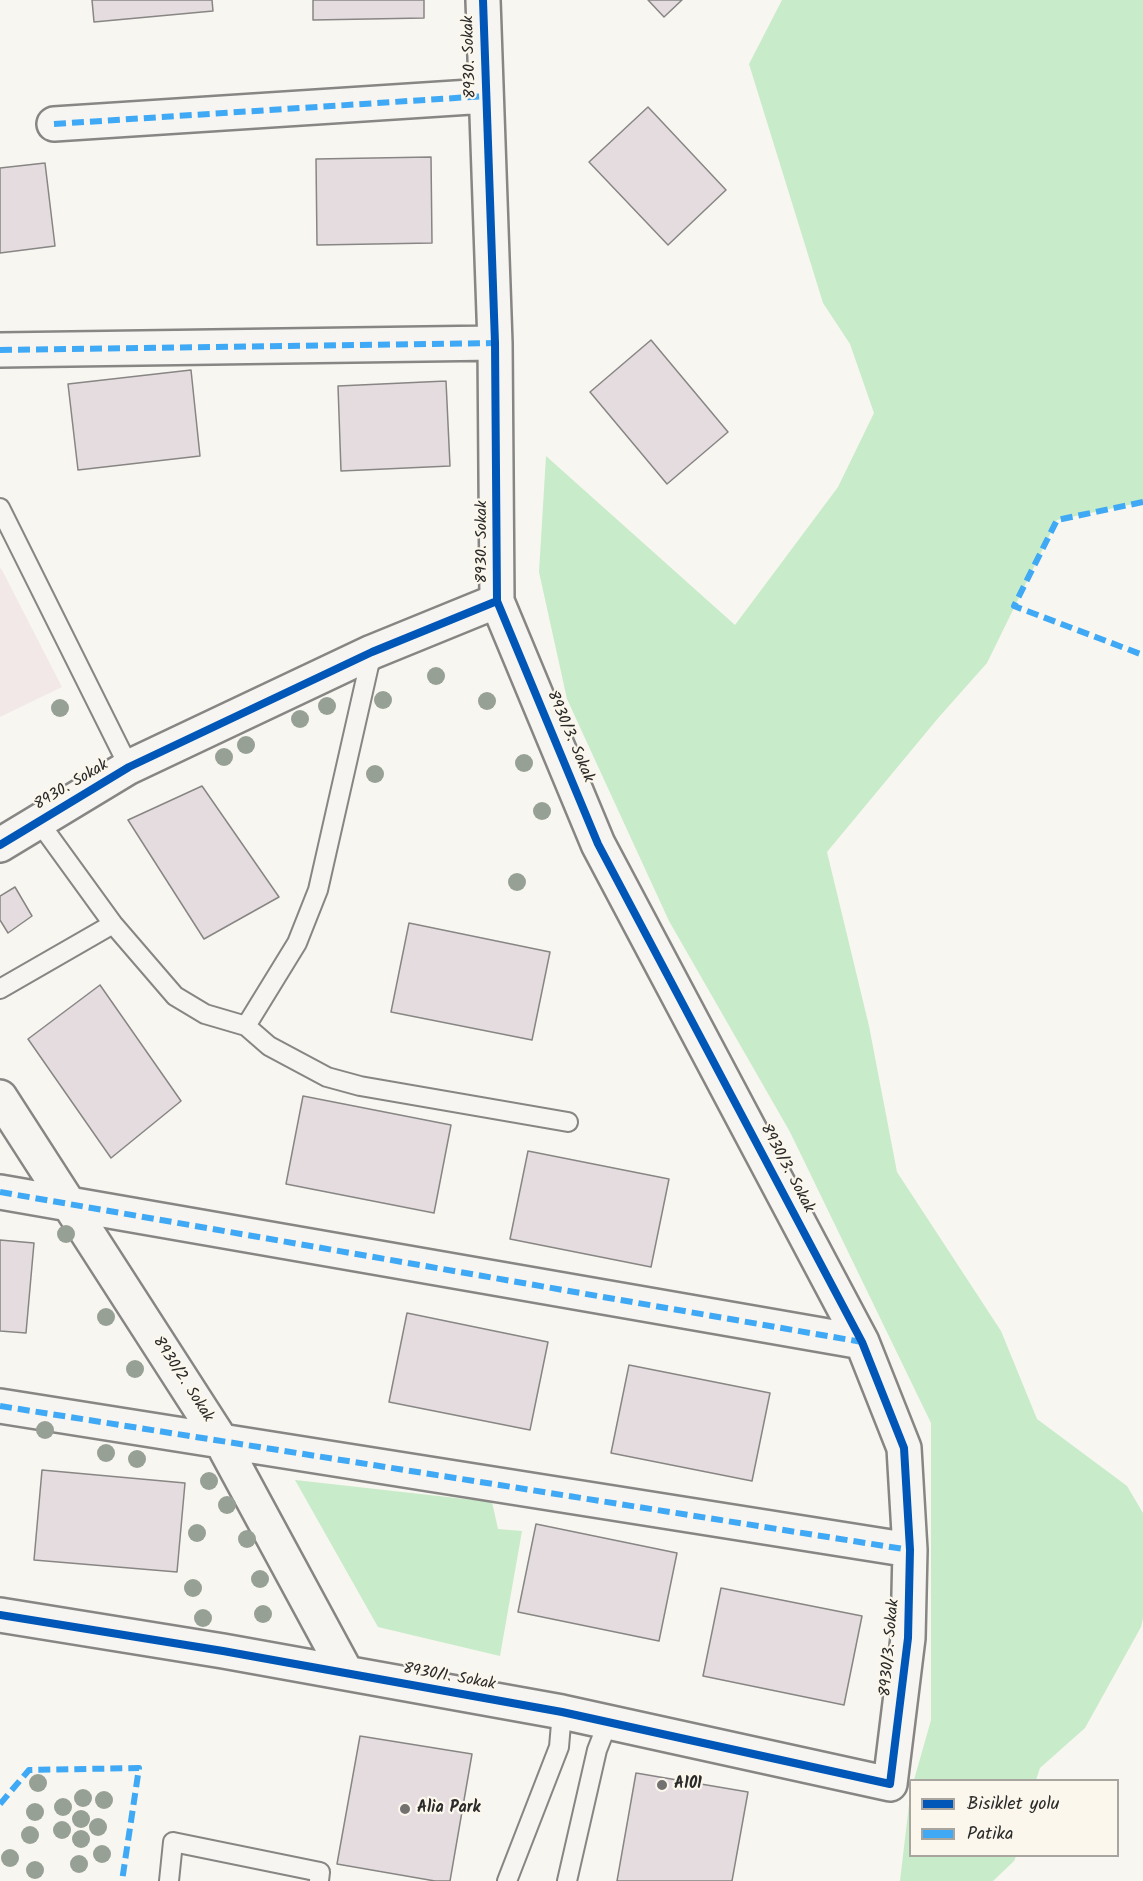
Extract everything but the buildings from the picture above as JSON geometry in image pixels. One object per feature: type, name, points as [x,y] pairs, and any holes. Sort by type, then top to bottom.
[{"type":"street","name":"8930. Sokak","points":[[0,845],[129,767],[372,652],[498,601],[495,343],[483,0]]},
{"type":"street","points":[[54,124],[486,96]]},
{"type":"street","points":[[0,350],[495,343]]},
{"type":"street","name":"8930/3. Sokak","points":[[498,601],[598,844],[862,1342],[904,1448],[910,1551],[908,1638],[890,1784]]},
{"type":"street","name":"8930/2. Sokak","points":[[0,1097],[220,1439],[346,1672]]},
{"type":"street","points":[[0,1192],[862,1342]]},
{"type":"street","points":[[0,1406],[220,1439],[910,1551]]},
{"type":"street","name":"8930/1. Sokak","points":[[0,1616],[346,1672],[562,1712],[890,1784]]},
{"type":"lane","points":[[0,508],[129,767]]},
{"type":"lane","points":[[246,1026],[297,944],[318,891],[372,652]]},
{"type":"lane","points":[[39,822],[113,924],[175,996],[205,1014],[246,1026],[269,1046],[295,1062],[327,1077],[360,1086],[568,1122]]},
{"type":"lane","points":[[0,989],[113,924]]},
{"type":"lane","points":[[507,1881],[559,1747],[562,1712]]},
{"type":"lane","points":[[567,1881],[597,1750],[608,1722]]},
{"type":"lane","points":[[169,1881],[173,1842],[320,1872],[319,1881]]},
{"type":"shaded area","points":[[0,569],[62,687],[0,717]]},
{"type":"green space","points":[[782,0],[1143,0],[1143,502],[1057,520],[987,663],[827,852],[869,1026],[897,1172],[1001,1331],[1037,1419],[1127,1486],[1143,1513],[1143,1618],[1141,1627],[1085,1728],[1040,1768],[1036,1779],[914,1779],[931,1720],[931,1423],[790,1132],[669,921],[567,699],[539,572],[546,456],[735,625],[838,487],[874,413],[850,344],[823,303],[749,64]]},
{"type":"green space","points":[[295,1480],[492,1502],[498,1529],[522,1531],[500,1656],[378,1627]]},
{"type":"green space","points":[[909,1804],[909,1857],[1016,1857],[993,1881],[900,1881]]},
{"type":"marked path","points":[[54,124],[486,96]]},
{"type":"marked path","points":[[0,350],[495,343]]},
{"type":"marked path","points":[[1143,502],[1057,520],[1014,606],[1143,655]]},
{"type":"marked path","points":[[0,1192],[862,1342]]},
{"type":"marked path","points":[[0,1406],[910,1550]]},
{"type":"marked path","points":[[0,1804],[29,1770],[139,1768],[122,1881]]},
{"type":"cycle path","points":[[0,845],[129,767],[372,652],[497,601],[495,343],[483,0]]},
{"type":"cycle path","points":[[0,1615],[223,1651],[562,1712],[890,1784],[908,1638],[910,1550],[904,1448],[862,1342],[598,844],[497,601]]},
{"type":"place","name":"A101","points":[[662,1785]]},
{"type":"place","name":"Alia Park","points":[[405,1809]]}]
